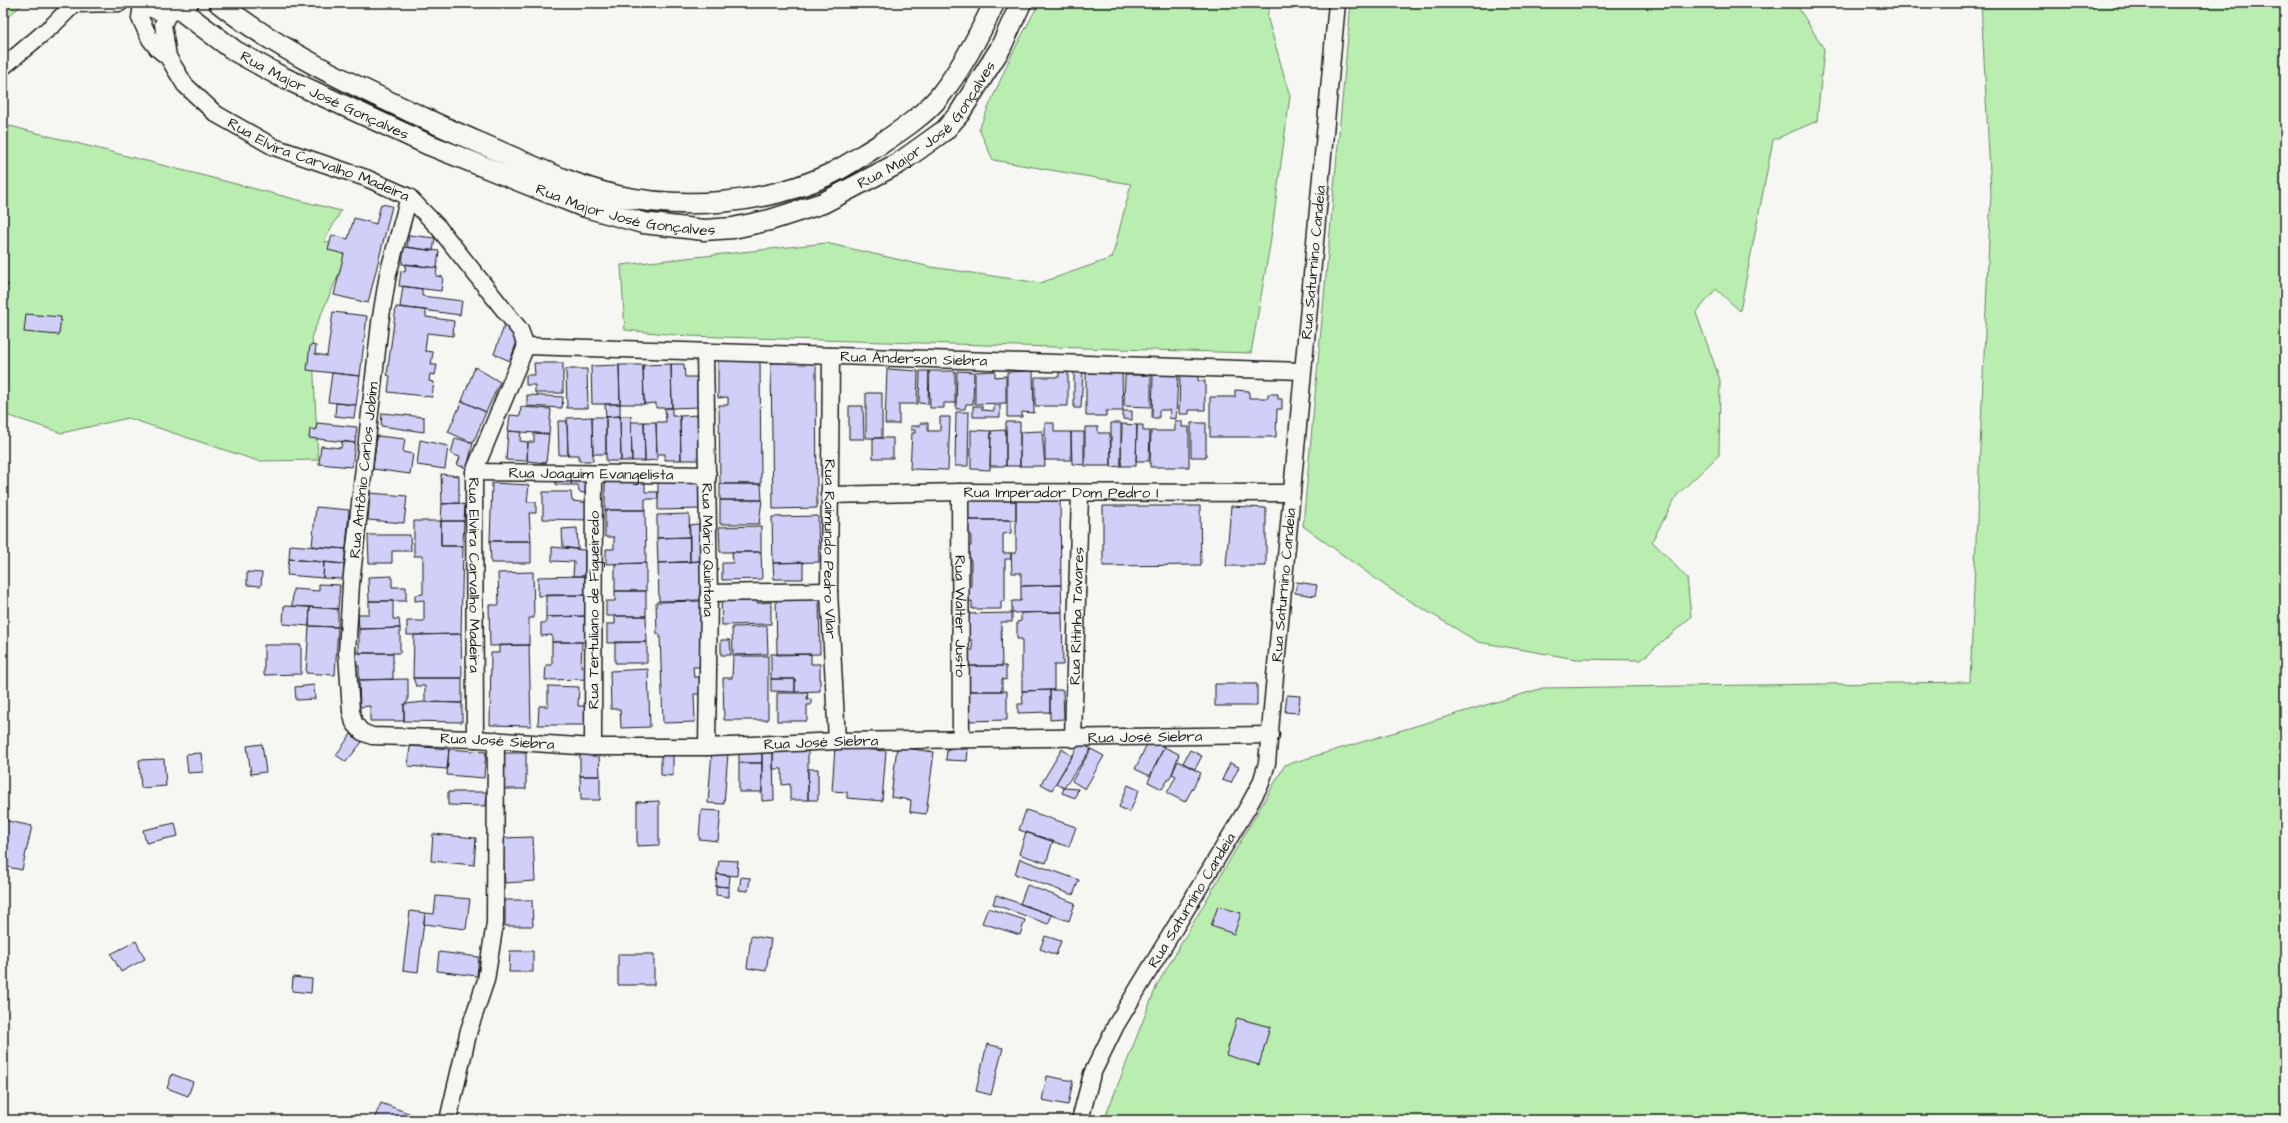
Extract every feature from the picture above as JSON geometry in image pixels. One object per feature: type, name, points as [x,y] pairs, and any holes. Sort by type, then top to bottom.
[{"type":"street","points":[[3,67],[54,24],[75,3],[120,3]]},
{"type":"street","name":"Rua Major José Gonçalves","points":[[143,3],[160,11],[179,8],[235,51],[280,76],[434,147],[582,206],[643,223],[704,230],[733,228],[770,220],[823,203],[899,163],[927,144],[945,130],[959,114],[1000,49],[1021,3]]},
{"type":"street","name":"Rua Elvira Carvalho Madeira","points":[[143,3],[139,12],[142,23],[158,49],[168,57],[185,85],[223,117],[274,147],[366,178],[409,198],[438,227],[520,330],[526,346],[474,472],[475,739]]},
{"type":"street","name":"Rua Major José Gonçalves","points":[[219,3],[247,26],[329,74],[438,125],[556,177],[586,188],[617,196],[674,204],[729,201],[802,185],[828,175],[857,158],[911,123],[939,97],[976,42],[994,3]]},
{"type":"street","name":"Rua Saturnino Candeia","points":[[1080,1120],[1092,1074],[1116,1026],[1261,783],[1271,735],[1302,371],[1338,3]]},
{"type":"street","name":"Rua Elvira Carvalho Madeira","points":[[168,57],[164,24],[179,8]]},
{"type":"street","name":"Rua Antônio Carlos Jobim","points":[[372,736],[362,732],[354,723],[351,711],[347,654],[351,584],[380,323],[388,274],[409,198]]},
{"type":"street","name":"Rua Anderson Siebra","points":[[526,346],[705,353],[1302,371]]},
{"type":"street","name":"Rua Mário Quintana","points":[[705,353],[709,593],[706,747]]},
{"type":"street","name":"Rua Raimundo Pedro Vilar","points":[[831,356],[829,591],[837,741]]},
{"type":"street","name":"Rua Joaquim Evangelista","points":[[474,472],[708,475]]},
{"type":"street","name":"Rua Tertuliano de Figueiredo","points":[[593,747],[594,474]]},
{"type":"street","name":"Rua Imperador Dom Pedro I","points":[[829,495],[960,492],[1292,493]]},
{"type":"street","name":"Rua Walter Justo","points":[[960,492],[961,739]]},
{"type":"street","name":"Rua Ritinha Tavares","points":[[1074,739],[1080,493]]},
{"type":"street","points":[[709,593],[829,591]]},
{"type":"street","name":"Rua José Siebra","points":[[372,736],[496,740],[593,747],[706,747],[837,741],[1074,739],[1271,735]]},
{"type":"street","points":[[448,1120],[469,1030],[486,980],[495,923],[496,740]]},
{"type":"green space","points":[[3,3],[24,3],[3,21]]},
{"type":"green space","points":[[1039,3],[1271,3],[1267,16],[1290,96],[1270,245],[1251,353],[688,336],[625,330],[621,265],[826,243],[931,267],[1040,283],[1112,258],[1131,184],[993,160],[979,129],[1010,58]]},
{"type":"green space","points":[[1351,3],[1803,3],[1798,7],[1824,49],[1817,121],[1773,140],[1740,311],[1716,289],[1696,313],[1720,380],[1719,455],[1677,495],[1652,541],[1687,578],[1691,617],[1641,660],[1576,659],[1478,642],[1387,587],[1303,526]]},
{"type":"green space","points":[[1981,3],[2285,3],[2285,1120],[1104,1120],[1157,985],[1285,765],[1543,688],[1970,682],[1991,192]]},
{"type":"green space","points":[[10,126],[341,211],[324,241],[350,249],[312,335],[318,460],[258,461],[128,418],[62,433],[3,414],[3,137]]},
{"type":"building","points":[[381,204],[392,206],[368,303],[334,295],[344,254],[328,250],[332,235],[348,239],[354,218],[376,224]]},
{"type":"building","points":[[409,235],[435,238],[433,251],[407,247]]},
{"type":"building","points":[[404,247],[439,251],[437,268],[402,264]]},
{"type":"building","points":[[406,264],[437,268],[436,276],[443,277],[441,291],[399,286],[401,271],[405,272]]},
{"type":"building","points":[[3,281],[8,285],[3,290]]},
{"type":"building","points":[[403,286],[422,289],[422,296],[462,301],[460,315],[400,307]]},
{"type":"building","points":[[396,307],[426,310],[426,317],[454,321],[453,336],[427,333],[425,351],[433,352],[431,365],[437,365],[435,375],[430,374],[429,381],[434,382],[432,397],[388,392],[390,376],[387,375]]},
{"type":"building","points":[[333,312],[367,316],[360,376],[307,370],[310,345],[316,346],[315,354],[327,356]]},
{"type":"building","points":[[26,314],[61,317],[59,335],[24,332]]},
{"type":"building","points":[[506,321],[518,338],[510,361],[494,354]]},
{"type":"building","points":[[718,360],[760,360],[761,484],[720,484],[719,405],[728,405],[728,397],[718,398]]},
{"type":"building","points":[[816,362],[817,508],[773,509],[771,363]]},
{"type":"building","points":[[534,363],[563,363],[563,393],[535,393],[535,385],[526,385],[526,375],[535,375]]},
{"type":"building","points":[[671,364],[684,364],[685,377],[699,377],[699,407],[672,408]]},
{"type":"building","points":[[671,364],[672,408],[656,408],[656,403],[644,404],[643,365]]},
{"type":"building","points":[[619,365],[643,365],[644,404],[620,404]]},
{"type":"building","points":[[619,365],[620,404],[592,404],[591,366]]},
{"type":"building","points":[[475,367],[500,382],[486,412],[462,401]]},
{"type":"building","points":[[566,369],[587,369],[588,408],[567,408]]},
{"type":"building","points":[[887,369],[918,371],[917,404],[899,404],[899,424],[885,424]]},
{"type":"building","points":[[920,371],[929,371],[928,404],[919,403]]},
{"type":"building","points":[[929,371],[955,371],[955,403],[944,403],[944,408],[930,408]]},
{"type":"building","points":[[957,371],[974,372],[973,404],[966,404],[965,409],[956,409]]},
{"type":"building","points":[[995,371],[995,377],[1006,376],[1006,403],[975,404],[975,372]]},
{"type":"building","points":[[1033,371],[1034,413],[1022,412],[1022,417],[1007,417],[1007,372]]},
{"type":"building","points":[[1074,371],[1083,371],[1081,408],[1074,408]]},
{"type":"building","points":[[1059,372],[1068,372],[1068,406],[1035,406],[1035,377],[1059,377]]},
{"type":"building","points":[[332,373],[360,376],[356,405],[328,402]]},
{"type":"building","points":[[1086,373],[1122,373],[1123,411],[1106,411],[1106,416],[1086,416]]},
{"type":"building","points":[[1153,374],[1178,375],[1176,419],[1169,418],[1170,410],[1159,410],[1159,418],[1152,418]]},
{"type":"building","points":[[1180,374],[1198,375],[1198,381],[1205,381],[1205,410],[1189,410],[1189,414],[1179,414]]},
{"type":"building","points":[[1125,375],[1151,375],[1151,407],[1124,406]]},
{"type":"building","points":[[1235,390],[1249,391],[1249,398],[1268,398],[1268,394],[1278,394],[1278,399],[1282,399],[1282,409],[1277,409],[1276,437],[1210,437],[1210,397],[1235,397]]},
{"type":"building","points":[[866,393],[882,393],[882,438],[866,438]]},
{"type":"building","points":[[527,395],[563,397],[562,408],[527,406]]},
{"type":"building","points":[[462,401],[486,412],[473,443],[448,432]]},
{"type":"building","points":[[336,403],[356,405],[354,418],[335,416]]},
{"type":"building","points":[[605,404],[620,404],[620,416],[606,417]]},
{"type":"building","points":[[994,405],[1000,405],[1000,417],[973,417],[973,406],[982,406],[982,410],[994,411]]},
{"type":"building","points":[[849,406],[863,406],[864,439],[849,439]]},
{"type":"building","points":[[521,407],[551,409],[549,434],[508,431],[510,415],[520,416]]},
{"type":"building","points":[[665,408],[672,408],[672,416],[680,416],[681,460],[665,460],[665,454],[657,454],[656,422],[666,422]]},
{"type":"building","points":[[1123,411],[1132,411],[1132,420],[1123,419]]},
{"type":"building","points":[[956,412],[969,412],[968,466],[955,466]]},
{"type":"building","points":[[382,413],[424,417],[424,432],[381,426]]},
{"type":"building","points":[[700,415],[700,460],[681,460],[680,416]]},
{"type":"building","points":[[620,416],[621,461],[606,461],[606,417]]},
{"type":"building","points":[[620,416],[631,416],[632,461],[621,461]]},
{"type":"building","points":[[592,417],[593,461],[579,461],[579,455],[568,455],[567,418]]},
{"type":"building","points":[[592,417],[606,417],[606,454],[593,454]]},
{"type":"building","points":[[940,417],[950,417],[948,470],[910,469],[912,433],[915,433],[915,430],[911,430],[911,426],[920,426],[920,423],[928,423],[928,431],[940,431]]},
{"type":"building","points":[[558,421],[567,421],[568,455],[559,455]]},
{"type":"building","points":[[1175,421],[1182,421],[1182,427],[1189,427],[1189,467],[1150,467],[1151,431],[1175,431]]},
{"type":"building","points":[[631,422],[644,422],[645,461],[632,461]]},
{"type":"building","points":[[644,422],[656,422],[657,460],[645,461]]},
{"type":"building","points":[[1006,422],[1020,422],[1020,466],[1006,466]]},
{"type":"building","points":[[317,423],[357,427],[355,443],[309,438],[310,429],[316,430]]},
{"type":"building","points":[[1045,423],[1054,423],[1054,432],[1071,432],[1071,460],[1045,460]]},
{"type":"building","points":[[1111,423],[1121,423],[1121,466],[1111,467]]},
{"type":"building","points":[[1191,423],[1206,423],[1206,457],[1191,457]]},
{"type":"building","points":[[1122,424],[1137,425],[1136,466],[1121,466]]},
{"type":"building","points":[[1137,425],[1143,425],[1143,431],[1150,431],[1149,461],[1136,461]]},
{"type":"building","points":[[1085,427],[1098,427],[1098,433],[1110,433],[1111,466],[1085,466]]},
{"type":"building","points":[[971,430],[991,431],[990,470],[971,469]]},
{"type":"building","points":[[1006,430],[1006,466],[990,466],[991,431]]},
{"type":"building","points":[[508,431],[521,432],[520,441],[528,442],[527,461],[506,460]]},
{"type":"building","points":[[1042,431],[1045,466],[1020,466],[1020,432]]},
{"type":"building","points":[[1071,432],[1084,432],[1084,465],[1072,464]]},
{"type":"building","points":[[534,433],[549,434],[546,463],[527,461],[528,442],[534,442]]},
{"type":"building","points":[[377,436],[405,439],[403,452],[413,454],[410,474],[373,469]]},
{"type":"building","points":[[455,438],[473,443],[467,468],[457,465],[460,457],[451,454]]},
{"type":"building","points":[[873,438],[893,438],[893,458],[873,458]]},
{"type":"building","points":[[420,440],[448,446],[445,469],[417,465]]},
{"type":"building","points":[[342,441],[355,443],[352,467],[319,464],[321,446],[341,448]]},
{"type":"building","points":[[441,474],[459,476],[459,503],[442,504]]},
{"type":"building","points":[[556,475],[591,478],[590,494],[579,492],[578,485],[556,485]]},
{"type":"building","points":[[699,480],[700,509],[658,510],[658,481]]},
{"type":"building","points":[[605,481],[645,481],[645,492],[658,492],[658,499],[645,499],[645,510],[605,510]]},
{"type":"building","points":[[492,483],[529,485],[527,502],[536,502],[536,513],[529,513],[531,541],[490,541]]},
{"type":"building","points":[[720,484],[761,484],[762,500],[720,500]]},
{"type":"building","points":[[543,492],[571,492],[572,501],[590,503],[591,520],[543,519]]},
{"type":"building","points":[[370,493],[407,496],[404,523],[368,520]]},
{"type":"building","points":[[1060,498],[1061,585],[1021,586],[1021,573],[1012,573],[1011,553],[1016,553],[1016,499]]},
{"type":"building","points":[[1016,499],[1016,520],[964,520],[964,500]]},
{"type":"building","points":[[720,500],[762,500],[759,524],[720,524]]},
{"type":"building","points":[[459,503],[465,505],[464,521],[441,521],[442,504]]},
{"type":"building","points":[[1103,506],[1200,506],[1201,565],[1103,566]]},
{"type":"building","points":[[1231,506],[1266,508],[1266,566],[1226,566]]},
{"type":"building","points":[[316,507],[349,510],[346,549],[312,546]]},
{"type":"building","points":[[605,510],[645,510],[646,563],[606,564],[606,549],[614,549],[614,537],[605,537]]},
{"type":"building","points":[[689,514],[690,537],[657,538],[657,515]]},
{"type":"building","points":[[818,516],[819,562],[773,563],[772,517]]},
{"type":"building","points":[[964,520],[1011,520],[1011,533],[1003,534],[1003,553],[1011,553],[1011,559],[1005,559],[1005,601],[1001,601],[1001,609],[972,609],[972,601],[965,602],[965,587],[971,587],[971,560],[964,560],[964,546],[971,546],[971,534],[965,534]]},
{"type":"building","points":[[414,521],[441,521],[441,546],[463,546],[461,634],[407,635],[407,621],[424,621],[424,600],[415,601],[415,595],[423,594],[423,556],[414,556]]},
{"type":"building","points":[[441,521],[464,521],[463,546],[441,546]]},
{"type":"building","points":[[699,524],[700,561],[690,562],[689,525]]},
{"type":"building","points":[[761,526],[761,552],[720,552],[719,527]]},
{"type":"building","points":[[577,528],[578,549],[563,547],[562,529]]},
{"type":"building","points":[[368,535],[410,535],[411,551],[392,551],[392,563],[369,563]]},
{"type":"building","points":[[690,537],[690,562],[658,563],[657,538]]},
{"type":"building","points":[[490,541],[531,541],[531,563],[491,563]]},
{"type":"building","points":[[290,545],[346,549],[344,564],[289,559]]},
{"type":"building","points":[[552,547],[585,550],[585,576],[573,576],[574,562],[552,561]]},
{"type":"building","points":[[732,552],[761,552],[762,579],[722,580],[722,563],[733,563]]},
{"type":"building","points":[[289,559],[324,562],[323,578],[287,575]]},
{"type":"building","points":[[700,561],[701,600],[659,601],[658,563]]},
{"type":"building","points":[[324,562],[344,564],[343,579],[323,578]]},
{"type":"building","points":[[803,562],[803,579],[774,579],[773,563]]},
{"type":"building","points":[[646,563],[646,591],[615,591],[615,564]]},
{"type":"building","points":[[247,572],[262,573],[261,586],[247,585]]},
{"type":"building","points":[[533,572],[534,618],[529,618],[529,645],[490,646],[489,605],[499,605],[498,573]]},
{"type":"building","points":[[392,576],[392,587],[406,587],[406,601],[369,601],[368,577]]},
{"type":"building","points":[[585,576],[585,595],[538,596],[538,577]]},
{"type":"building","points":[[1297,582],[1317,585],[1315,596],[1295,593]]},
{"type":"building","points":[[319,584],[340,585],[338,609],[292,606],[293,589],[319,591]]},
{"type":"building","points":[[1061,585],[1062,612],[1012,613],[1012,601],[1021,601],[1021,586]]},
{"type":"building","points":[[615,591],[646,591],[646,616],[606,616],[606,601],[615,601]]},
{"type":"building","points":[[546,595],[585,595],[585,616],[546,617]]},
{"type":"building","points":[[757,596],[757,603],[771,602],[771,624],[722,625],[721,597]]},
{"type":"building","points":[[776,596],[819,596],[820,654],[777,655]]},
{"type":"building","points":[[369,601],[393,601],[393,619],[399,619],[400,628],[359,629],[358,614],[369,614]]},
{"type":"building","points":[[702,601],[703,667],[693,667],[694,677],[702,677],[703,694],[694,694],[695,722],[663,723],[660,634],[657,634],[656,602]]},
{"type":"building","points":[[284,606],[310,607],[309,626],[283,624]]},
{"type":"building","points":[[310,607],[338,609],[338,627],[309,626]]},
{"type":"building","points":[[1062,612],[1063,665],[1054,665],[1054,690],[1022,691],[1022,639],[1017,639],[1017,622],[1021,621],[1021,613]]},
{"type":"building","points":[[1012,613],[1012,622],[1001,622],[1002,666],[966,666],[966,650],[973,650],[972,640],[965,640],[965,614]]},
{"type":"building","points":[[585,616],[585,642],[552,642],[552,635],[541,636],[541,623],[546,623],[546,617]]},
{"type":"building","points":[[615,616],[646,616],[647,642],[607,643],[607,624],[615,624]]},
{"type":"building","points":[[309,626],[338,627],[335,675],[306,673]]},
{"type":"building","points":[[767,626],[768,654],[733,655],[732,627]]},
{"type":"building","points":[[400,628],[400,653],[359,653],[359,629]]},
{"type":"building","points":[[461,634],[462,678],[413,678],[414,635]]},
{"type":"building","points":[[721,640],[730,640],[731,655],[721,655]]},
{"type":"building","points":[[552,642],[582,642],[581,667],[589,667],[590,679],[545,680],[546,665],[552,665]]},
{"type":"building","points":[[615,642],[647,642],[647,663],[615,663]]},
{"type":"building","points":[[264,645],[301,645],[301,674],[264,675]]},
{"type":"building","points":[[499,645],[529,645],[531,726],[490,725],[491,653],[499,653]]},
{"type":"building","points":[[353,653],[393,653],[393,679],[359,680],[359,666],[353,666]]},
{"type":"building","points":[[771,654],[811,654],[811,664],[820,664],[820,691],[795,692],[795,679],[771,679]]},
{"type":"building","points":[[733,656],[768,656],[768,720],[724,720],[723,678],[732,678]]},
{"type":"building","points":[[966,666],[1006,666],[1006,680],[1002,679],[1002,691],[966,691]]},
{"type":"building","points":[[648,669],[650,727],[621,728],[620,709],[611,709],[610,671]]},
{"type":"building","points":[[413,678],[462,678],[462,703],[425,702],[425,686],[416,686]]},
{"type":"building","points":[[408,679],[408,701],[404,704],[404,721],[370,721],[370,706],[360,707],[359,680]]},
{"type":"building","points":[[771,679],[795,679],[795,692],[771,691]]},
{"type":"building","points":[[1215,684],[1257,684],[1257,706],[1215,706]]},
{"type":"building","points":[[314,685],[315,699],[296,700],[295,687]]},
{"type":"building","points":[[548,686],[579,687],[578,706],[587,706],[587,725],[538,725],[539,706],[548,706]]},
{"type":"building","points":[[1050,690],[1063,690],[1064,719],[1050,720]]},
{"type":"building","points":[[1050,690],[1050,712],[1018,713],[1018,704],[1023,704],[1022,691]]},
{"type":"building","points":[[966,691],[1007,691],[1007,720],[967,721]]},
{"type":"building","points":[[777,693],[808,693],[807,699],[811,699],[811,705],[807,705],[807,721],[777,721]]},
{"type":"building","points":[[1287,695],[1300,696],[1298,713],[1285,712]]},
{"type":"building","points":[[425,702],[462,703],[462,722],[404,721],[404,704]]},
{"type":"building","points":[[351,734],[362,742],[346,762],[336,755]]},
{"type":"building","points":[[1149,740],[1164,747],[1150,776],[1135,769]]},
{"type":"building","points":[[1080,743],[1091,749],[1064,788],[1056,783]]},
{"type":"building","points":[[262,744],[266,772],[251,774],[247,746]]},
{"type":"building","points":[[410,746],[449,749],[447,769],[408,766]]},
{"type":"building","points":[[835,747],[886,751],[882,801],[847,798],[847,792],[832,791]]},
{"type":"building","points":[[897,747],[934,752],[926,814],[910,812],[911,800],[891,797]]},
{"type":"building","points":[[1164,747],[1179,754],[1172,774],[1162,789],[1148,782]]},
{"type":"building","points":[[449,749],[486,752],[484,778],[447,775]]},
{"type":"building","points":[[947,749],[968,749],[967,761],[946,760]]},
{"type":"building","points":[[1062,749],[1072,756],[1052,790],[1041,784]]},
{"type":"building","points":[[1091,749],[1104,756],[1085,789],[1072,781]]},
{"type":"building","points":[[739,750],[762,750],[762,763],[739,763]]},
{"type":"building","points":[[762,750],[773,750],[774,800],[762,801]]},
{"type":"building","points":[[773,750],[808,750],[808,800],[790,800],[790,784],[782,785],[782,769],[773,769]]},
{"type":"building","points":[[1190,750],[1202,756],[1195,769],[1183,763]]},
{"type":"building","points":[[712,751],[728,753],[724,804],[708,803]]},
{"type":"building","points":[[201,753],[203,772],[188,773],[186,754]]},
{"type":"building","points":[[504,753],[526,753],[526,789],[504,789]]},
{"type":"building","points":[[661,753],[673,753],[673,776],[661,775]]},
{"type":"building","points":[[580,754],[599,754],[600,776],[580,776]]},
{"type":"building","points":[[164,759],[166,786],[141,788],[139,760]]},
{"type":"building","points":[[1178,761],[1201,773],[1185,802],[1167,793],[1176,776],[1172,774]]},
{"type":"building","points":[[739,763],[762,763],[762,792],[739,792]]},
{"type":"building","points":[[1230,763],[1239,767],[1231,783],[1222,780]]},
{"type":"building","points":[[808,769],[818,769],[818,800],[808,800]]},
{"type":"building","points":[[580,776],[600,776],[600,800],[581,800]]},
{"type":"building","points":[[1128,785],[1139,790],[1130,812],[1119,807]]},
{"type":"building","points":[[1064,788],[1078,789],[1075,798],[1062,793]]},
{"type":"building","points":[[448,792],[487,792],[486,806],[448,805]]},
{"type":"building","points":[[659,801],[659,845],[637,846],[637,802]]},
{"type":"building","points":[[701,810],[721,811],[718,841],[699,839]]},
{"type":"building","points":[[1026,810],[1076,827],[1069,847],[1019,830]]},
{"type":"building","points":[[3,820],[32,826],[22,870],[3,866]]},
{"type":"building","points":[[175,823],[178,836],[146,843],[143,830]]},
{"type":"building","points":[[1026,832],[1053,841],[1046,863],[1019,854]]},
{"type":"building","points":[[433,834],[476,838],[474,865],[431,861]]},
{"type":"building","points":[[533,837],[535,881],[505,883],[502,838]]},
{"type":"building","points":[[1020,859],[1079,880],[1073,895],[1015,874]]},
{"type":"building","points":[[719,860],[738,861],[737,876],[717,874]]},
{"type":"building","points":[[717,874],[730,876],[729,887],[716,886]]},
{"type":"building","points":[[741,877],[750,878],[748,891],[739,890]]},
{"type":"building","points":[[1027,885],[1075,903],[1069,921],[1020,904]]},
{"type":"building","points":[[716,886],[729,887],[729,897],[716,895]]},
{"type":"building","points":[[996,895],[1052,915],[1048,924],[993,904]]},
{"type":"building","points":[[436,896],[470,899],[466,929],[424,924],[425,913],[434,914]]},
{"type":"building","points":[[505,900],[532,900],[533,926],[505,926]]},
{"type":"building","points":[[1218,906],[1241,913],[1234,934],[1211,926]]},
{"type":"building","points":[[988,908],[1025,920],[1020,935],[982,923]]},
{"type":"building","points":[[410,911],[425,913],[418,972],[403,970]]},
{"type":"building","points":[[751,936],[771,939],[766,971],[747,968]]},
{"type":"building","points":[[1045,936],[1061,941],[1056,955],[1040,949]]},
{"type":"building","points":[[136,941],[145,959],[121,972],[111,954]]},
{"type":"building","points":[[510,951],[533,951],[533,972],[509,972]]},
{"type":"building","points":[[439,952],[479,957],[477,976],[437,971]]},
{"type":"building","points":[[618,954],[654,954],[654,985],[618,985]]},
{"type":"building","points":[[293,977],[312,979],[311,993],[292,991]]},
{"type":"building","points":[[1237,1018],[1270,1027],[1259,1065],[1226,1055]]},
{"type":"building","points":[[987,1044],[1003,1048],[991,1095],[976,1091]]},
{"type":"building","points":[[172,1074],[193,1082],[188,1096],[167,1088]]},
{"type":"building","points":[[1047,1076],[1073,1081],[1068,1105],[1042,1100]]},
{"type":"building","points":[[381,1103],[411,1114],[408,1120],[368,1120],[369,1117],[374,1119]]}]
